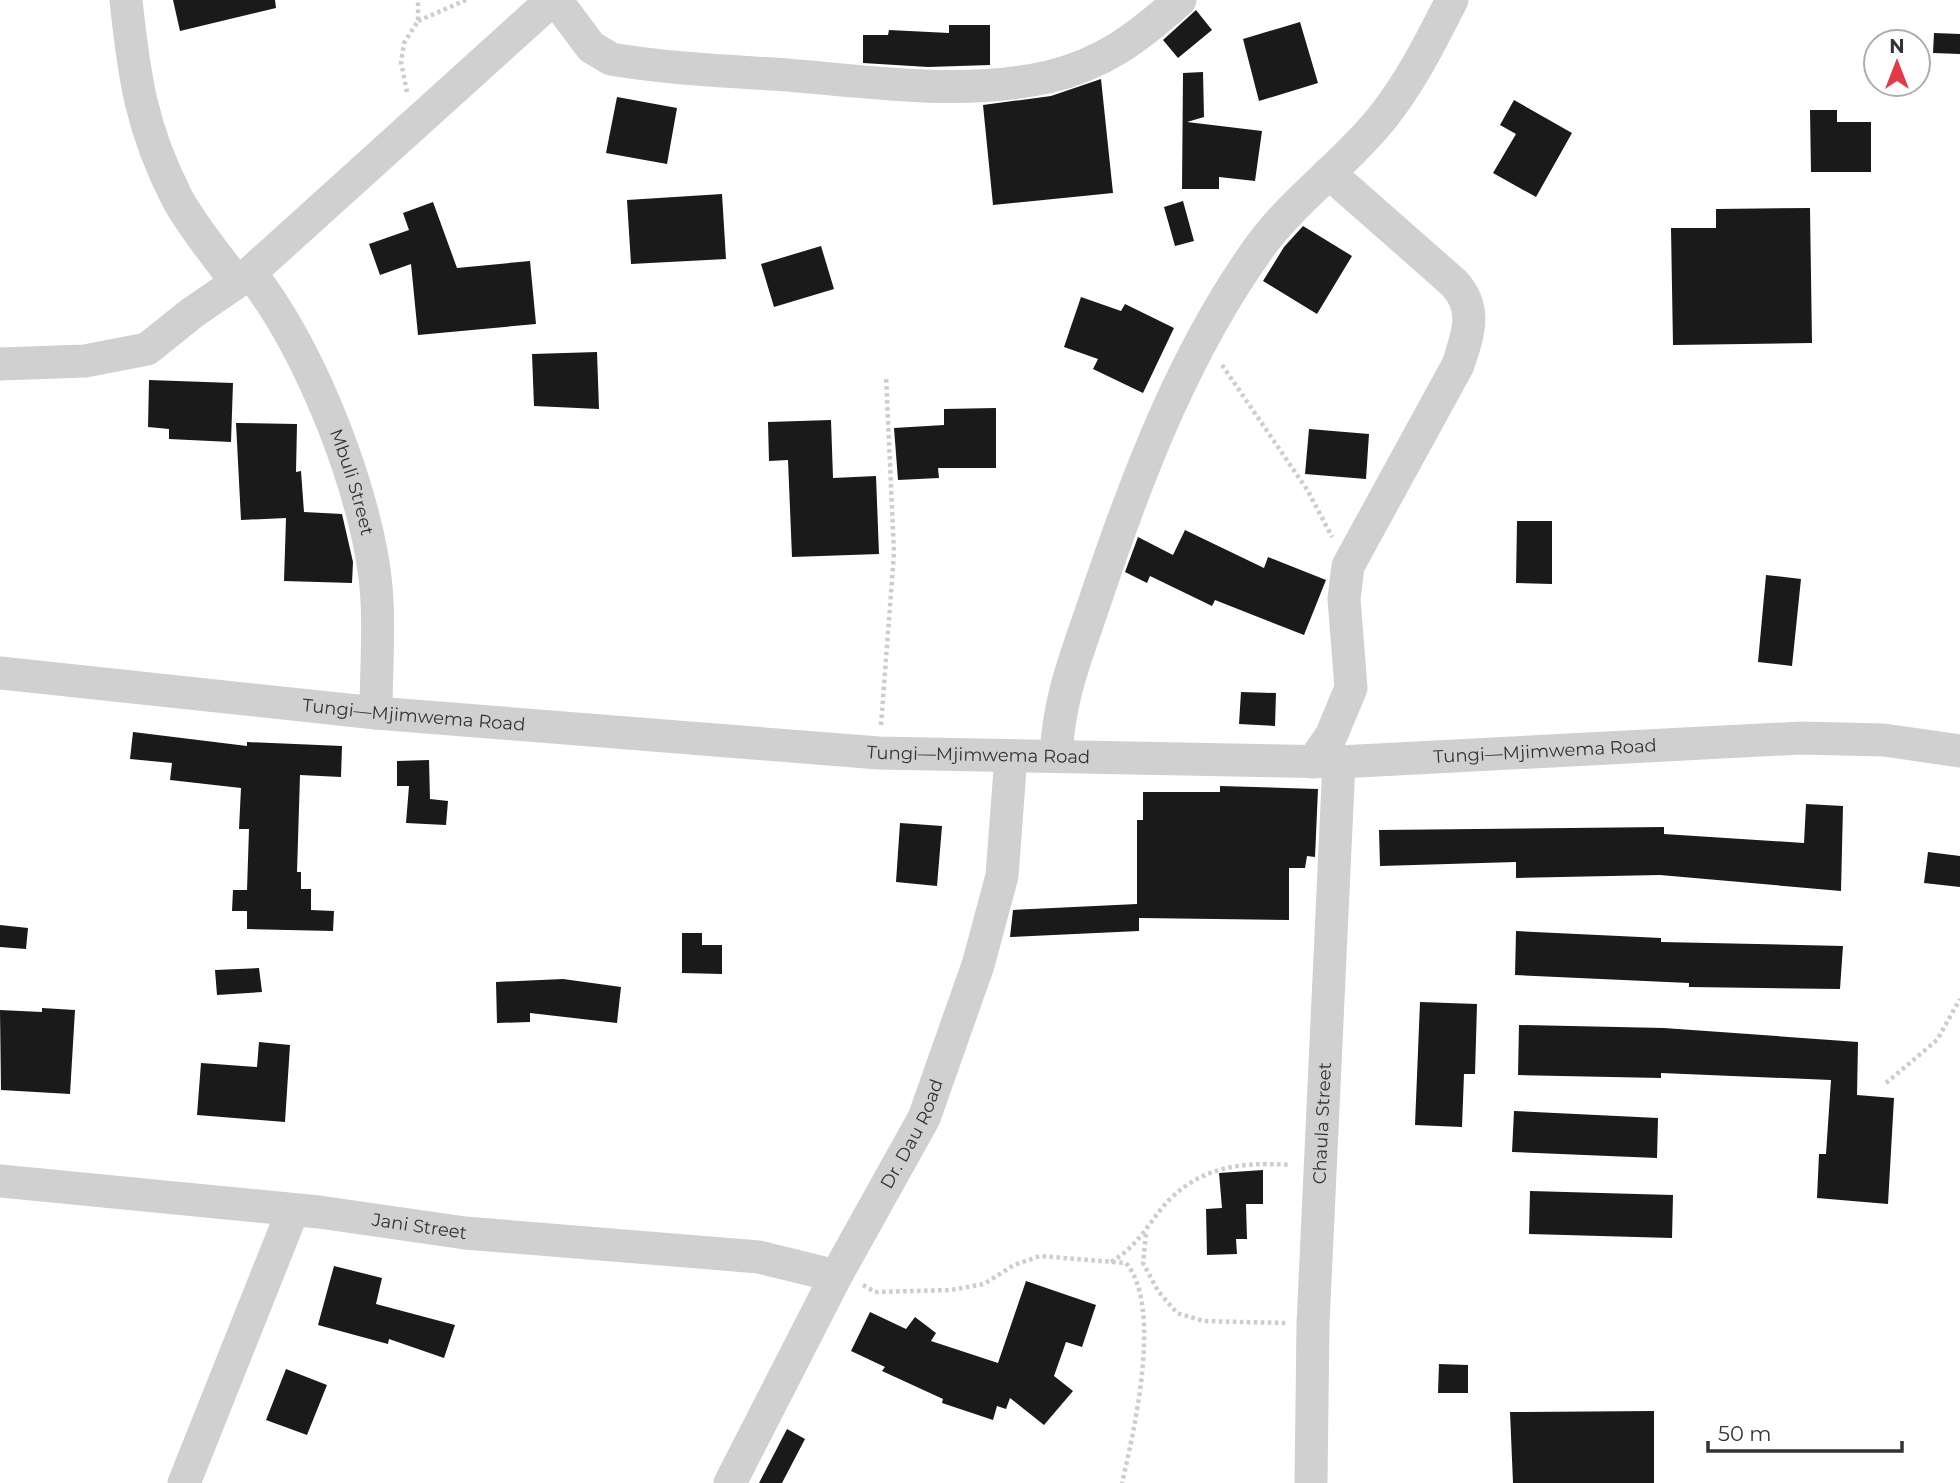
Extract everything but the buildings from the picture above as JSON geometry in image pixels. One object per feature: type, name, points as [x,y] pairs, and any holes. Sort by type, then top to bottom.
[{"type":"street","name":"Mbuli Street","points":[[126,0],[131,64],[145,123],[178,201],[243,278],[271,299],[306,362],[336,433],[367,531],[377,600],[376,713]]},
{"type":"street","points":[[0,364],[85,361],[147,349],[243,278],[554,0],[591,47],[611,60],[915,85],[998,84],[1048,77],[1085,65],[1135,41],[1180,0]]},
{"type":"street","points":[[1056,757],[1058,718],[1065,684],[1114,546],[1202,335],[1263,243],[1381,120],[1412,77],[1452,0]]},
{"type":"street","points":[[1326,762],[1331,736],[1351,688],[1344,599],[1348,566],[1458,365],[1468,333],[1470,310],[1464,294],[1454,283],[1329,173]]},
{"type":"street","name":"Tungi—Mjimwema Road","points":[[0,673],[376,713],[878,753],[1326,762],[1801,738],[1884,740],[1960,751]]},
{"type":"street","name":"Dr. Dau Road","points":[[730,1483],[838,1272],[923,1118],[978,965],[1002,876],[1011,756]]},
{"type":"street","name":"Chaula Street","points":[[1311,1483],[1313,1324],[1320,1167],[1326,762]]},
{"type":"street","name":"Jani Street","points":[[0,1181],[293,1210],[465,1233],[759,1258],[838,1272]]},
{"type":"street","points":[[184,1483],[293,1210]]},
{"type":"path","points":[[417,120],[405,87],[401,62],[404,43],[418,21],[418,0]]},
{"type":"path","points":[[418,21],[466,0]]},
{"type":"path","points":[[1202,335],[1308,491],[1348,566]]},
{"type":"path","points":[[878,753],[894,553],[886,376]]},
{"type":"path","points":[[1886,1083],[1937,1040],[1960,999]]},
{"type":"path","points":[[1111,1262],[1131,1250],[1170,1200],[1202,1175],[1243,1163],[1320,1167]]},
{"type":"path","points":[[1146,1233],[1143,1263],[1158,1291],[1177,1313],[1203,1321],[1313,1324]]},
{"type":"path","points":[[838,1272],[875,1292],[951,1290],[984,1284],[1014,1265],[1040,1256],[1126,1264],[1134,1272],[1139,1287],[1144,1355],[1137,1416],[1122,1483]]}]
